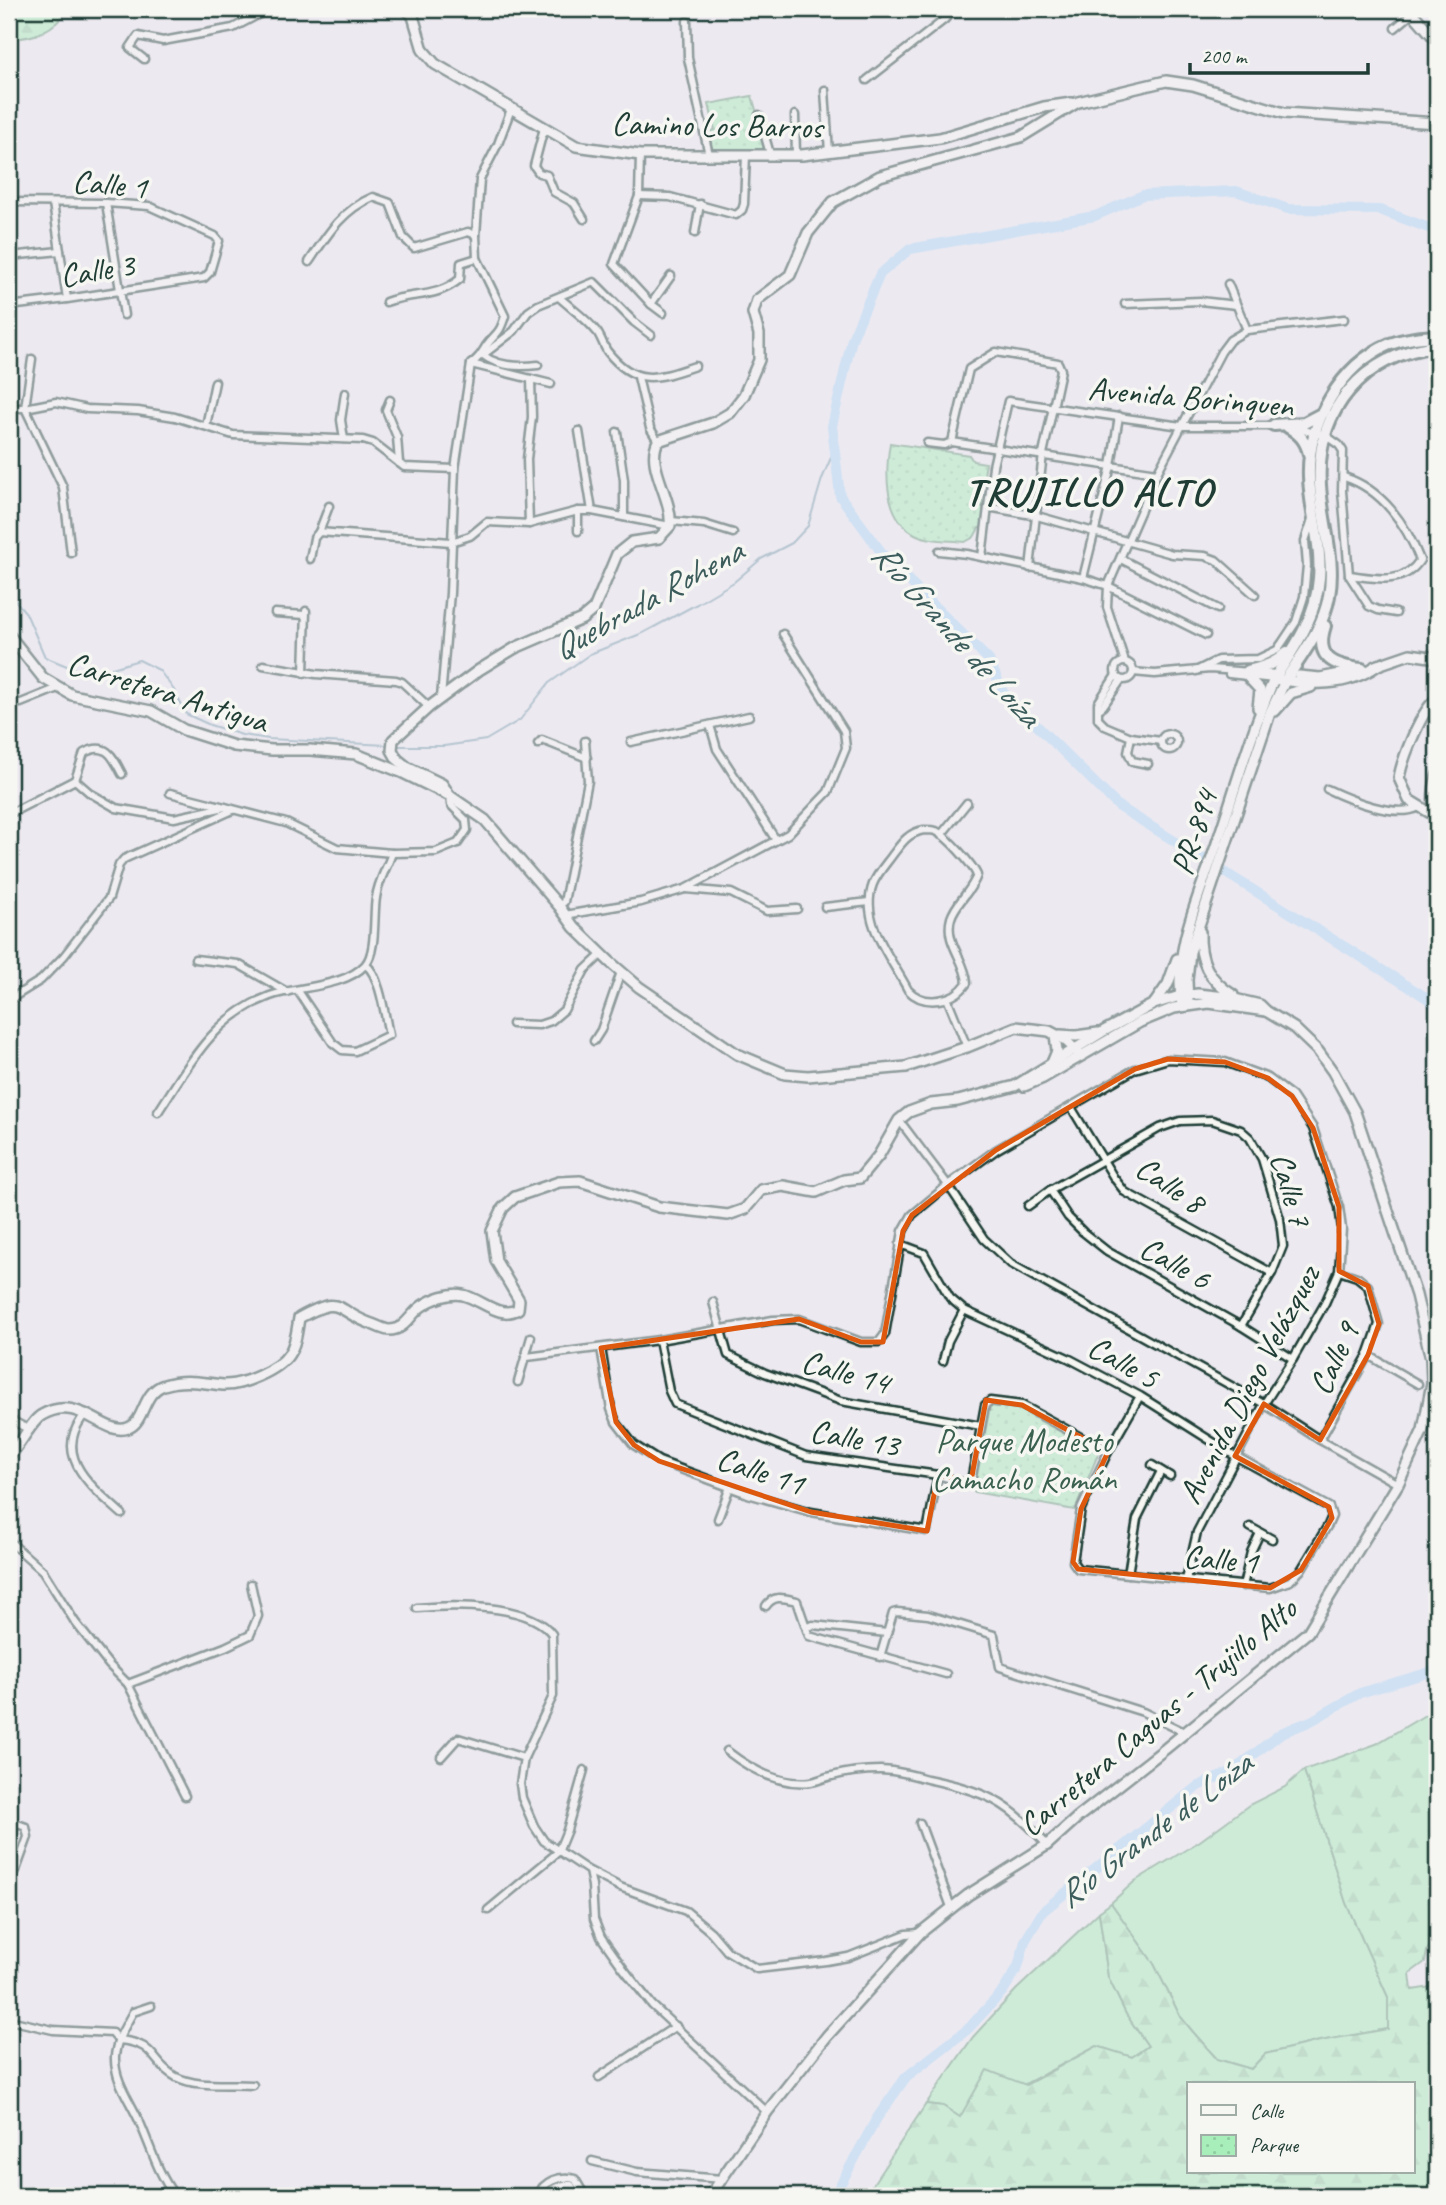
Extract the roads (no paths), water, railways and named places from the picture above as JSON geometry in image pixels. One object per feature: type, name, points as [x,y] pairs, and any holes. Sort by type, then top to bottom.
[{"type":"main road","points":[[1281,677],[1315,637],[1329,596],[1331,555],[1320,482],[1320,433],[1323,413],[1335,392],[1358,363],[1389,345],[1408,338],[1437,334]]},
{"type":"main road","points":[[1281,677],[1311,617],[1319,579],[1309,478],[1310,457],[1320,433],[1360,377],[1388,360],[1413,350],[1437,346]]},
{"type":"main road","points":[[1413,350],[1437,352]]},
{"type":"main road","points":[[1274,425],[1304,423],[1323,413]]},
{"type":"main road","points":[[1288,427],[1304,440],[1310,457]]},
{"type":"main road","points":[[1329,596],[1331,604],[1323,633],[1323,650],[1336,665],[1362,670]]},
{"type":"main road","points":[[1247,673],[1279,660],[1294,641],[1301,638]]},
{"type":"street","points":[[144,59],[130,48],[138,36],[163,41],[233,28],[269,9]]},
{"type":"street","points":[[867,80],[944,20],[954,9]]},
{"type":"street","name":"Camino Los Barros","points":[[412,11],[423,50],[435,64],[576,146],[640,155],[829,153],[940,138],[1044,107],[1078,102]]},
{"type":"street","points":[[1395,28],[1411,11],[1437,41]]},
{"type":"street","points":[[687,21],[688,58],[709,155]]},
{"type":"street","points":[[9,1456],[40,1416],[60,1408],[86,1413],[113,1428],[128,1428],[138,1420],[148,1397],[162,1385],[184,1381],[226,1385],[251,1381],[288,1357],[299,1318],[319,1307],[339,1305],[367,1322],[389,1330],[405,1324],[421,1306],[448,1295],[462,1294],[505,1313],[518,1309],[519,1300],[496,1261],[492,1231],[503,1208],[515,1197],[544,1186],[580,1181],[659,1207],[728,1215],[745,1209],[761,1190],[783,1186],[816,1192],[844,1180],[860,1178],[879,1155],[899,1120],[909,1112],[931,1104],[958,1101],[1015,1086],[1078,1052],[1055,1035],[1039,1029],[1016,1027],[906,1067],[807,1076],[785,1074],[737,1054],[621,972],[565,915],[485,820],[450,796],[442,784],[407,767],[397,759],[392,750],[393,740],[429,707],[514,648],[582,619],[594,609],[617,554],[632,542],[659,538],[670,523],[668,501],[653,459],[658,441],[713,424],[730,413],[744,395],[759,360],[759,334],[753,313],[757,300],[790,275],[808,233],[833,202],[880,176],[1021,137],[1078,102],[1166,81],[1193,85],[1284,113],[1437,123]]},
{"type":"street","points":[[825,90],[829,153]]},
{"type":"street","points":[[483,355],[486,346],[500,332],[505,316],[477,258],[480,179],[498,144],[511,109]]},
{"type":"street","points":[[759,115],[770,154]]},
{"type":"street","points":[[795,115],[796,155]]},
{"type":"street","points":[[544,128],[534,166],[539,173],[547,175],[554,192],[574,203],[584,219]]},
{"type":"street","points":[[640,155],[639,196],[614,264],[651,304],[663,313]]},
{"type":"street","points":[[639,196],[670,197],[736,215],[744,204],[746,155]]},
{"type":"street","points":[[309,262],[338,220],[357,204],[373,197],[390,203],[403,237],[414,248],[468,232],[476,235]]},
{"type":"street","name":"Calle 1","points":[[9,202],[149,206],[204,230],[219,241],[210,272],[204,278],[191,280]]},
{"type":"street","points":[[53,203],[66,299]]},
{"type":"street","points":[[106,203],[124,315]]},
{"type":"street","points":[[695,233],[700,204]]},
{"type":"street","points":[[9,256],[60,251]]},
{"type":"street","points":[[386,302],[398,297],[444,291],[460,279],[461,264],[477,258]]},
{"type":"street","points":[[651,304],[671,276]]},
{"type":"street","name":"Calle 3","points":[[9,306],[191,280]]},
{"type":"street","points":[[441,698],[450,593],[454,469],[471,364],[514,331],[528,312],[538,305],[594,282],[651,335]]},
{"type":"street","points":[[1228,284],[1247,330]]},
{"type":"street","points":[[560,298],[598,332],[618,364],[638,377],[666,376],[695,366]]},
{"type":"street","points":[[1125,304],[1200,301],[1236,305]]},
{"type":"street","points":[[1118,677],[1128,680],[1133,672],[1132,667],[1125,662],[1107,607],[1108,586],[1157,473],[1221,352],[1230,340],[1247,330],[1344,319]]},
{"type":"street","points":[[953,442],[969,369],[996,352],[1058,363],[1061,370],[1044,454],[1030,568]]},
{"type":"street","points":[[483,355],[504,365],[538,365]]},
{"type":"street","points":[[32,359],[24,408],[63,486],[71,553]]},
{"type":"street","points":[[471,364],[551,384]]},
{"type":"street","points":[[638,377],[650,428],[658,441]]},
{"type":"street","points":[[529,524],[527,459],[531,379]]},
{"type":"street","points":[[206,426],[215,382]]},
{"type":"street","points":[[344,439],[341,420],[345,393]]},
{"type":"street","points":[[390,400],[386,410],[397,437],[399,463]]},
{"type":"street","name":"Avenida Borinquen","points":[[997,448],[1008,401],[1181,426],[1274,425],[1320,433],[1339,445],[1343,451],[1342,491],[1349,575]]},
{"type":"street","points":[[9,408],[56,402],[87,409],[138,411],[175,417],[233,435],[363,440],[373,443],[404,467],[454,469]]},
{"type":"street","points":[[1083,578],[1111,466],[1119,416]]},
{"type":"street","points":[[579,431],[592,511]]},
{"type":"street","points":[[617,432],[624,480],[624,517]]},
{"type":"street","points":[[927,443],[953,442],[1157,473]]},
{"type":"street","points":[[982,557],[997,448]]},
{"type":"street","points":[[1344,477],[1362,483],[1380,496],[1413,540],[1420,560],[1413,571],[1392,579],[1349,575]]},
{"type":"street","points":[[310,559],[314,538],[329,506]]},
{"type":"street","points":[[988,507],[1037,516],[1172,554],[1205,556],[1216,560],[1255,595]]},
{"type":"street","points":[[319,532],[452,542],[470,536],[487,522],[529,524],[592,511],[670,523],[704,524],[733,533]]},
{"type":"street","points":[[578,512],[578,531]]},
{"type":"street","points":[[1196,671],[1218,660],[1258,659],[1268,655],[1282,643],[1296,622],[1304,597],[1307,565],[1305,541],[1312,515]]},
{"type":"street","points":[[939,551],[1083,578],[1108,586],[1206,635]]},
{"type":"street","points":[[1121,559],[1215,608]]},
{"type":"street","points":[[1349,575],[1369,606],[1396,613]]},
{"type":"street","points":[[275,613],[306,613],[304,673]]},
{"type":"street","points":[[565,915],[641,902],[685,889],[788,834],[828,792],[846,748],[844,732],[783,634]]},
{"type":"street","name":"Carretera Antigua","points":[[9,635],[43,678],[72,695],[151,711],[184,730],[234,746],[356,754],[450,796]]},
{"type":"street","points":[[1281,677],[1320,678],[1362,670],[1410,654],[1437,658]]},
{"type":"street","points":[[1125,662],[1116,666],[1118,677],[1098,703],[1098,719],[1105,726],[1131,737],[1161,741]]},
{"type":"street","points":[[263,665],[304,673],[396,680],[402,682],[429,707]]},
{"type":"street","points":[[1268,721],[1291,693],[1364,675],[1378,665]]},
{"type":"street","points":[[1133,672],[1155,674],[1210,669],[1319,684]]},
{"type":"street","points":[[1247,673],[1260,690],[1258,716]]},
{"type":"street","name":"PR-894","points":[[1184,1000],[1195,925],[1242,782],[1258,716],[1281,677]]},
{"type":"street","name":"PR-894","points":[[1242,782],[1268,721],[1281,677]]},
{"type":"street","points":[[9,703],[21,703],[58,688]]},
{"type":"street","points":[[1437,699],[1429,706],[1400,771],[1404,794],[1437,817]]},
{"type":"street","points":[[631,742],[749,716]]},
{"type":"street","points":[[710,724],[717,749],[776,840]]},
{"type":"street","points":[[1131,737],[1128,752],[1132,761],[1148,764]]},
{"type":"street","points":[[538,744],[541,740],[587,758]]},
{"type":"street","points":[[559,906],[564,902],[588,780],[585,741]]},
{"type":"street","points":[[9,814],[75,780],[84,753],[95,747],[114,757],[122,774]]},
{"type":"street","points":[[1437,773],[1433,783],[1432,804],[1437,817]]},
{"type":"street","points":[[75,780],[90,793],[116,808],[153,816],[188,817],[225,807]]},
{"type":"street","points":[[1327,789],[1374,807],[1405,812],[1419,807]]},
{"type":"street","points":[[170,793],[286,823],[337,848],[392,853],[436,852],[457,843],[467,830],[466,820],[451,805],[450,796]]},
{"type":"street","points":[[941,835],[967,803]]},
{"type":"street","points":[[9,1000],[41,980],[64,956],[110,898],[119,865],[124,859],[233,810]]},
{"type":"street","points":[[934,830],[941,835],[974,867],[977,875],[951,919],[953,946],[964,969],[967,983],[962,990],[947,998],[923,1001],[908,990],[875,931],[869,902],[873,884],[881,870],[911,832],[934,830]]},
{"type":"street","points":[[158,1112],[209,1035],[247,1007],[271,995],[316,987],[351,974],[366,965],[372,949],[377,890],[392,853]]},
{"type":"street","points":[[685,889],[731,893],[767,911],[797,909]]},
{"type":"street","points":[[825,907],[869,902]]},
{"type":"street","points":[[1195,925],[1200,955],[1206,970],[1223,989],[1242,1000]]},
{"type":"street","name":"PR-894","points":[[1184,1000],[1180,975],[1183,944],[1195,925]]},
{"type":"street","points":[[1154,1004],[1168,984],[1183,944]]},
{"type":"street","points":[[512,1024],[539,1025],[551,1021],[564,1010],[585,970],[602,954]]},
{"type":"street","points":[[195,959],[238,964],[288,992]]},
{"type":"street","points":[[298,991],[333,1043],[342,1050],[355,1051],[389,1035],[375,978],[370,967],[366,965]]},
{"type":"street","points":[[594,1041],[601,1030],[621,972]]},
{"type":"street","name":"Carretera Caguas - Trujillo Alto","points":[[709,2196],[767,2112],[857,2000],[920,1933],[951,1907],[1047,1844],[1308,1632],[1332,1597],[1398,1484],[1423,1430],[1432,1383],[1431,1359],[1416,1295],[1354,1112],[1333,1072],[1318,1051],[1294,1028],[1260,1005],[1242,1000],[1209,995],[1154,1004],[1104,1031],[1037,1081],[1015,1086]]},
{"type":"street","points":[[947,998],[967,1047]]},
{"type":"street","name":"Carretera Caguas - Trujillo Alto","points":[[1078,1052],[1184,1000],[1266,1011]]},
{"type":"street","points":[[1055,1035],[1076,1036],[1104,1031]]},
{"type":"street","points":[[1052,1064],[1057,1051],[1055,1035]]},
{"type":"street","name":"Avenida Diego Velázquez","points":[[527,1357],[659,1340],[773,1320],[799,1319],[861,1342],[879,1342],[885,1334],[903,1231],[912,1215],[948,1185],[996,1150],[1135,1069],[1168,1059],[1225,1062],[1268,1078],[1292,1096],[1313,1128],[1339,1207],[1342,1229],[1339,1271],[1325,1303],[1264,1404],[1197,1532],[1186,1580]]},
{"type":"street","name":"Calle 8","points":[[1071,1107],[1125,1192],[1272,1273]]},
{"type":"street","points":[[899,1120],[984,1239],[1011,1264],[1264,1404],[1320,1440],[1398,1484]]},
{"type":"street","name":"Calle 7","points":[[1028,1206],[1050,1190],[1160,1128],[1180,1121],[1212,1120],[1241,1130],[1250,1138],[1262,1159],[1280,1219],[1283,1246],[1272,1273],[1241,1326]]},
{"type":"street","name":"Calle 6","points":[[1050,1190],[1068,1217],[1083,1233],[1107,1251],[1241,1326],[1293,1359]]},
{"type":"street","name":"Calle 5","points":[[900,1244],[924,1253],[950,1298],[964,1310],[1068,1358],[1140,1396],[1235,1456],[1329,1507],[1332,1516]]},
{"type":"street","name":"Calle 9","points":[[1320,1440],[1368,1355],[1379,1324],[1368,1286],[1357,1277],[1339,1271]]},
{"type":"street","name":"Calle 14","points":[[713,1302],[728,1355],[778,1378],[841,1401],[981,1426]]},
{"type":"street","points":[[943,1360],[948,1341],[964,1310]]},
{"type":"street","points":[[518,1382],[531,1337]]},
{"type":"street","name":"Calle 13","points":[[659,1340],[674,1404],[806,1456],[938,1475],[963,1483],[971,1481],[985,1405],[990,1401],[1021,1405],[1108,1452]]},
{"type":"street","name":"Calle 11","points":[[601,1348],[611,1409],[616,1422],[634,1445],[659,1461],[811,1512],[927,1531],[938,1475]]},
{"type":"street","points":[[1368,1355],[1418,1384]]},
{"type":"street","points":[[1108,1452],[1140,1396]]},
{"type":"street","points":[[86,1413],[72,1432],[78,1467],[87,1483],[122,1514]]},
{"type":"street","points":[[9,1419],[30,1430]]},
{"type":"street","name":"Calle 1","points":[[1108,1452],[1081,1509],[1073,1562],[1078,1569],[1270,1588],[1290,1581],[1301,1570],[1332,1516]]},
{"type":"street","points":[[1152,1465],[1170,1476]]},
{"type":"street","points":[[1128,1574],[1137,1519],[1161,1471]]},
{"type":"street","points":[[718,1519],[730,1487]]},
{"type":"street","points":[[1250,1527],[1272,1539]]},
{"type":"street","points":[[1243,1586],[1251,1552],[1260,1533]]},
{"type":"street","points":[[9,1541],[43,1571],[75,1622],[128,1684],[185,1796]]},
{"type":"street","points":[[128,1684],[250,1635],[258,1616],[251,1584]]},
{"type":"street","points":[[766,1606],[777,1597],[797,1601],[809,1636],[946,1674]]},
{"type":"street","points":[[417,1608],[481,1606],[535,1620],[546,1626],[552,1634],[553,1696],[524,1758],[520,1784],[522,1798],[534,1826],[544,1841],[558,1852],[620,1887],[686,1911],[711,1932],[727,1951],[757,1969],[837,1959],[905,1934],[920,1933]]},
{"type":"street","points":[[880,1657],[893,1613],[928,1615],[994,1635],[1000,1667],[1143,1713],[1184,1732]]},
{"type":"street","points":[[807,1628],[813,1625],[887,1633]]},
{"type":"street","points":[[441,1757],[458,1738],[524,1758]]},
{"type":"street","points":[[727,1751],[761,1773],[789,1781],[811,1782],[833,1775],[880,1770],[971,1788],[995,1798],[1030,1826],[1047,1844]]},
{"type":"street","points":[[488,1910],[558,1852],[584,1770]]},
{"type":"street","points":[[9,1821],[26,1827],[28,1837],[15,1873]]},
{"type":"street","points":[[920,1823],[951,1907]]},
{"type":"street","points":[[589,1871],[594,1919],[601,1937],[652,2006],[767,2112]]},
{"type":"street","points":[[151,2006],[133,2012],[117,2040],[115,2059],[118,2080],[139,2121],[162,2179],[175,2196]]},
{"type":"street","points":[[9,2020],[53,2030],[112,2033],[117,2040],[148,2048],[175,2076],[186,2080],[253,2085]]},
{"type":"street","points":[[600,2077],[676,2026]]},
{"type":"street","points":[[592,2161],[637,2172],[722,2179]]},
{"type":"street","points":[[536,2196],[543,2185],[566,2176],[575,2179],[584,2196]]},
{"type":"street","points":[[536,2196],[568,2184],[577,2196]]},
{"type":"waterway","name":"Río Grande de Loíza","points":[[1437,231],[1380,210],[1288,209],[1236,191],[1143,195],[1095,216],[910,249],[880,274],[852,339],[832,426],[840,496],[885,557],[989,660],[1003,692],[1118,806],[1427,998],[1437,1009]]},
{"type":"waterway","name":"Quebrada Rohena","points":[[398,746],[444,746],[486,740],[520,720],[549,683],[590,654],[643,633],[697,604],[734,582],[761,559],[792,543],[808,526],[822,479],[835,448]]},
{"type":"waterway","name":"Quebrada Rohena","points":[[9,598],[13,598],[26,613],[45,657],[79,671],[99,672],[139,660],[159,670],[174,690],[186,714],[210,725],[242,735],[269,739],[387,745]]},
{"type":"waterway","name":"Río Grande de Loíza","points":[[834,2196],[877,2118],[906,2077],[968,2029],[1003,1991],[1018,1967],[1025,1941],[1043,1911],[1198,1786],[1233,1771],[1281,1733],[1311,1721],[1360,1693],[1437,1670]]},
{"type":"district","name":"TRUJILLO ALTO","points":[[1089,491]]},
{"type":"park label","name":"Parque Modesto Camacho Román","points":[[1024,1459]]}]
